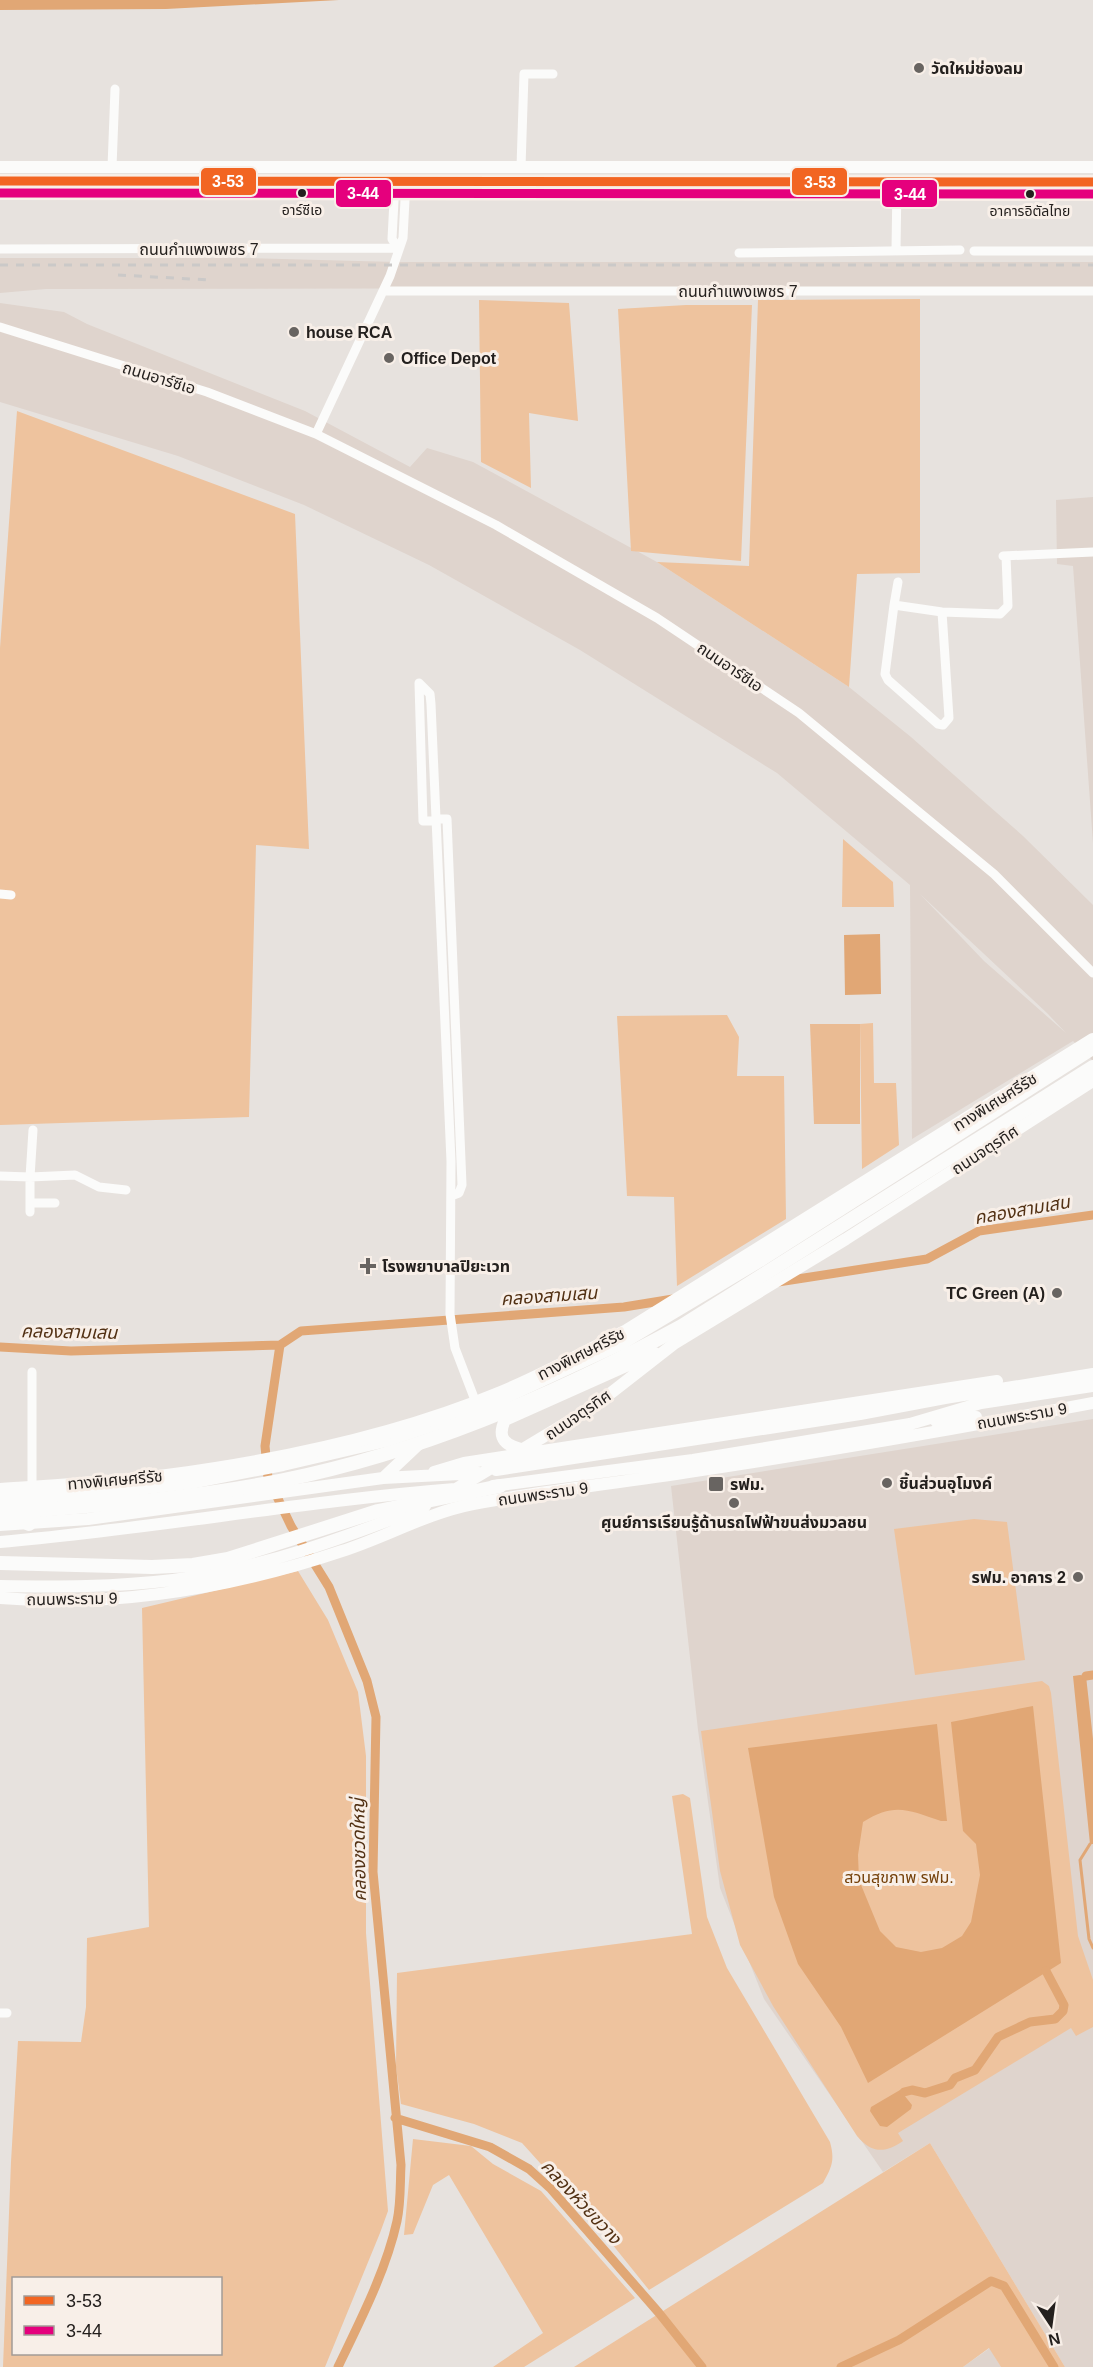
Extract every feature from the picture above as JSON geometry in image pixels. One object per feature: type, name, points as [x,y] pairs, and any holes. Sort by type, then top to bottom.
[{"type":"highway","name":"ทางพิเศษศรีรัช","points":[[0,1490],[166,1476],[256,1461],[346,1443],[500,1394],[565,1364],[636,1326],[1093,1040]]},
{"type":"highway","name":"ทางพิเศษศรีรัช","points":[[0,1512],[157,1500],[235,1489],[375,1458],[484,1421],[603,1369],[682,1326],[1093,1067]]},
{"type":"highway","points":[[0,1563],[193,1565],[228,1559],[378,1511],[500,1486]]},
{"type":"highway","points":[[0,1502],[51,1499]]},
{"type":"highway","points":[[0,1512],[29,1524]]},
{"type":"main road","points":[[0,167],[1093,167]]},
{"type":"main road","points":[[888,167],[892,183]]},
{"type":"main road","points":[[0,181],[1093,182]]},
{"type":"main road","name":"ถนนจตุรทิศ","points":[[51,1499],[190,1483],[283,1465],[386,1441],[479,1410],[623,1343],[831,1216],[1093,1049]]},
{"type":"main road","name":"ถนนจตุรทิศ","points":[[0,1586],[95,1587],[174,1580],[261,1562],[426,1506],[593,1407],[675,1343],[846,1239],[1093,1081]]},
{"type":"main road","points":[[479,1410],[492,1421],[505,1420],[675,1343]]},
{"type":"main road","name":"ถนนพระราม 9","points":[[417,1477],[464,1463],[1093,1367]]},
{"type":"main road","name":"ถนนพระราม 9","points":[[0,1525],[88,1519],[383,1478],[468,1475],[860,1414],[1093,1374]]},
{"type":"main road","name":"ถนนพระราม 9","points":[[0,1542],[100,1534],[345,1499],[500,1486],[693,1460],[910,1424],[981,1403],[1093,1386]]},
{"type":"main road","points":[[910,1424],[1093,1403]]},
{"type":"main road","name":"ถนนพระราม 9","points":[[0,1598],[58,1602],[121,1599],[207,1587],[276,1573],[346,1550],[419,1520],[471,1504],[636,1480],[1093,1403]]},
{"type":"main road","points":[[505,1420],[500,1431],[502,1439],[510,1447],[533,1452]]},
{"type":"main road","points":[[750,1420],[744,1428],[743,1435],[755,1450]]},
{"type":"main road","points":[[730,1423],[739,1436],[732,1454]]},
{"type":"main road","points":[[383,1478],[442,1424]]},
{"type":"main road","points":[[636,1480],[693,1460]]},
{"type":"main road","points":[[0,1484],[51,1499]]},
{"type":"main road","points":[[378,1511],[471,1504]]},
{"type":"street","points":[[521,167],[524,74],[553,74]]},
{"type":"street","points":[[112,167],[115,89]]},
{"type":"street","points":[[316,434],[383,291],[403,238],[401,181]]},
{"type":"street","points":[[892,183],[896,250]]},
{"type":"street","name":"ถนนกำแพงเพชร 7","points":[[0,249],[398,248]]},
{"type":"street","points":[[739,253],[960,250]]},
{"type":"street","points":[[974,251],[1093,252]]},
{"type":"street","name":"ถนนกำแพงเพชร 7","points":[[383,291],[1093,291]]},
{"type":"street","name":"ถนนอาร์ซีเอ","points":[[0,327],[207,392],[316,434],[496,525],[649,613],[799,713],[994,874],[1093,973]]},
{"type":"street","points":[[894,605],[942,612],[988,615],[1006,611],[1008,606],[1004,556],[1093,552]]},
{"type":"street","points":[[898,582],[885,674],[888,680],[938,724],[943,725],[949,718],[942,612]]},
{"type":"street","points":[[451,1196],[459,1193],[462,1185],[447,819],[435,820],[423,822],[418,683],[430,694],[435,820],[436,851],[445,996],[451,1196],[450,1314],[459,1360],[479,1410]]},
{"type":"street","points":[[436,851],[448,851]]},
{"type":"street","points":[[0,894],[11,895]]},
{"type":"street","points":[[440,925],[452,925]]},
{"type":"street","points":[[445,996],[456,996]]},
{"type":"street","points":[[449,1125],[461,1125]]},
{"type":"street","points":[[33,1130],[30,1207],[55,1203]]},
{"type":"street","points":[[0,1176],[75,1175],[99,1187],[126,1190]]},
{"type":"street","points":[[32,1372],[32,1494]]},
{"type":"shaded area","points":[[0,0],[339,0],[166,9],[0,10]]},
{"type":"shaded area","points":[[0,258],[246,258],[396,262],[1093,262],[1093,293],[610,288],[46,289],[0,293]]},
{"type":"shaded area","points":[[0,303],[64,312],[87,324],[305,411],[410,467],[427,448],[473,462],[657,562],[849,687],[911,737],[1023,836],[1093,905],[1093,1061],[1073,1041],[912,1139],[910,885],[777,773],[580,650],[429,565],[304,505],[178,456],[0,402]],"holes":[[[920,894],[1066,1033],[984,961]]]},
{"type":"shaded area","points":[[1093,497],[1093,843],[1073,566],[1057,564],[1056,500]]},
{"type":"shaded area","points":[[880,934],[881,994],[845,995],[844,935]]},
{"type":"shaded area","points":[[810,1024],[860,1024],[860,1124],[814,1124]]},
{"type":"shaded area","points":[[1093,1419],[1093,2367],[1065,2367],[930,2143],[883,2172],[764,1999],[720,1888],[698,1730],[671,1486]]},
{"type":"shaded area","points":[[1073,1676],[1086,1676],[1093,1739],[1093,1844],[1090,1844]]},
{"type":"shaded area","points":[[1033,1706],[1061,1963],[868,2083],[841,2027],[798,1964],[774,1897],[748,1748],[937,1724],[947,1821],[910,1811],[884,1812],[863,1822],[858,1855],[859,1880],[880,1931],[896,1947],[921,1952],[942,1948],[962,1936],[971,1922],[980,1875],[976,1844],[963,1831],[951,1722]]},
{"type":"shaded area","points":[[900,2090],[912,2105],[911,2109],[887,2127],[880,2126],[870,2111],[871,2107]]},
{"type":"shaded area","points":[[990,2348],[1001,2367],[963,2367]]},
{"type":"green space","points":[[920,299],[920,573],[857,574],[849,687],[657,562],[749,566],[758,300]]},
{"type":"green space","points":[[479,300],[569,303],[578,421],[529,413],[531,488],[481,462]]},
{"type":"green space","points":[[686,305],[752,305],[741,561],[631,551],[618,309]]},
{"type":"green space","points":[[17,411],[295,514],[309,849],[256,845],[249,1117],[0,1125],[0,648]]},
{"type":"green space","points":[[843,839],[893,882],[894,907],[842,907]]},
{"type":"green space","points":[[727,1015],[739,1037],[737,1076],[784,1076],[786,1219],[677,1286],[674,1197],[627,1196],[617,1016]]},
{"type":"green space","points":[[873,1023],[874,1083],[896,1083],[899,1145],[862,1169],[860,1024]]},
{"type":"green space","points":[[974,1519],[1007,1522],[1025,1660],[915,1675],[894,1529]]},
{"type":"green space","points":[[298,1571],[328,1620],[358,1692],[366,1756],[366,1933],[388,2211],[325,2367],[3,2367],[18,2041],[81,2042],[86,2007],[87,1938],[149,1927],[142,1608]]},
{"type":"green space","name":"สวนสุขภาพ รฟม.","points":[[1042,1681],[1049,1686],[1051,1693],[1078,1936],[1093,1980],[1093,2027],[1076,2036],[1071,2028],[898,2133],[903,2141],[890,2148],[878,2150],[862,2142],[857,2136],[773,2006],[740,1945],[720,1871],[701,1731]]},
{"type":"green space","points":[[683,1794],[690,1798],[707,1917],[727,1968],[830,2142],[832,2159],[823,2183],[649,2290],[604,2234],[522,2143],[474,2124],[401,2104],[396,2067],[397,1973],[692,1934],[672,1796]]},
{"type":"green space","points":[[413,2139],[471,2146],[493,2164],[541,2191],[635,2298],[524,2367],[493,2367],[543,2333],[449,2175],[433,2185],[413,2234],[404,2235]]},
{"type":"green space","points":[[930,2143],[1065,2367],[1001,2367],[989,2348],[963,2367],[574,2367]]},
{"type":"waterway","name":"คลองสามเสน","points":[[778,1282],[927,1259],[979,1231],[1093,1215]]},
{"type":"waterway","name":"คลองสามเสน","points":[[0,1347],[71,1351],[280,1345],[301,1331],[624,1307],[673,1299]]},
{"type":"waterway","name":"คลองชวดใหญ่","points":[[280,1345],[265,1446],[268,1478],[291,1526],[329,1587],[367,1681],[376,1717],[373,1872],[401,2165],[400,2200],[392,2240],[372,2296],[338,2367]]},
{"type":"waterway","points":[[1086,1676],[1093,1675]]},
{"type":"waterway","points":[[1090,1844],[1080,1860],[1089,1939],[1093,1948]]},
{"type":"waterway","points":[[904,2092],[912,2090],[925,2093],[950,2085],[955,2078],[975,2070],[998,2037],[1030,2022],[1055,2019],[1063,2011],[1064,2005],[1046,1971]]},
{"type":"waterway","name":"คลองห้วยขวาง","points":[[395,2118],[490,2147],[529,2169],[551,2189],[659,2313],[702,2367]]},
{"type":"waterway","points":[[841,2367],[899,2340],[991,2281],[1004,2286],[1054,2367]]},
{"type":"railway","points":[[0,265],[1093,265]]},
{"type":"railway","points":[[118,275],[210,280]]},
{"type":"transit line","name":"3-53","points":[[0,181],[1093,182]]},
{"type":"transit line","name":"3-44","points":[[0,193],[1093,194]]},
{"type":"place","name":"วัดใหม่ช่องลม","points":[[919,68]]},
{"type":"place","name":"อาร์ซีเอ","points":[[302,193]]},
{"type":"place","name":"อาคารอิตัลไทย","points":[[1030,194]]},
{"type":"place","name":"house RCA","points":[[294,332]]},
{"type":"place","name":"Office Depot","points":[[389,358]]},
{"type":"place","name":"โรงพยาบาลปิยะเวท","points":[[368,1266]]},
{"type":"place","name":"TC Green (A)","points":[[1057,1293]]},
{"type":"place","name":"ชิ้นส่วนอุโมงค์","points":[[887,1483]]},
{"type":"place","name":"รฟม.","points":[[716,1484]]},
{"type":"place","name":"ศูนย์การเรียนรู้ด้านรถไฟฟ้าขนส่งมวลชน","points":[[734,1503]]},
{"type":"place","name":"รฟม. อาคาร 2","points":[[1078,1577]]}]
